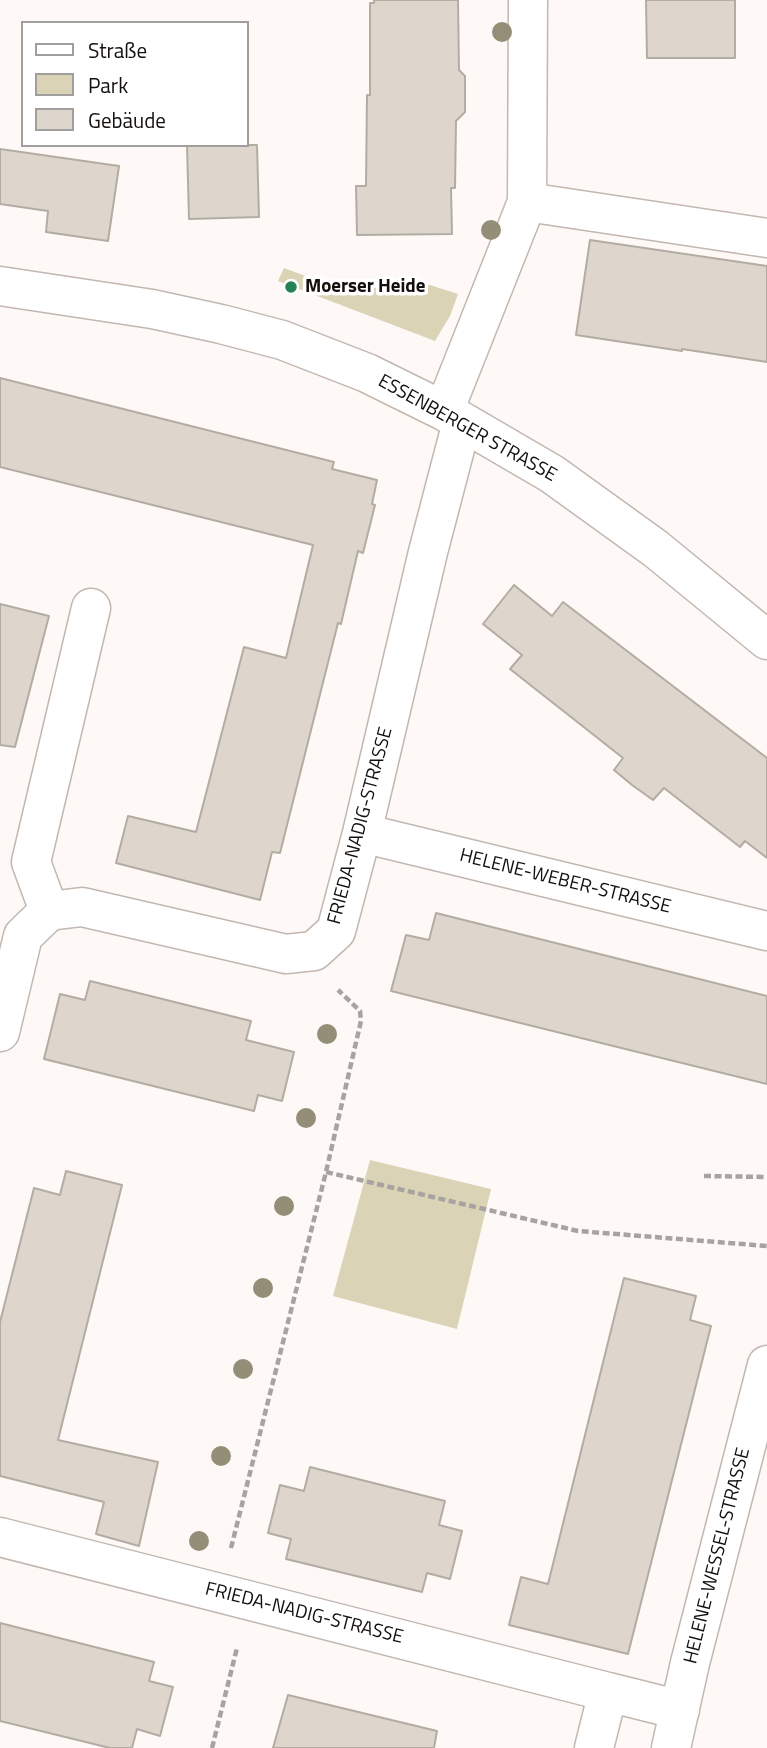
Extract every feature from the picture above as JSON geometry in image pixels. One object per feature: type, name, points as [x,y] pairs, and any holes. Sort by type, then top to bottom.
[{"type":"street","points":[[453,416],[527,202],[528,0]]},
{"type":"street","points":[[527,202],[767,238]]},
{"type":"street","name":"ESSENBERGER STRASSE","points":[[0,286],[152,309],[282,340],[367,373],[453,416],[552,474],[656,549],[767,640]]},
{"type":"street","name":"FRIEDA-NADIG-STRASSE","points":[[314,951],[335,931],[362,833],[428,552],[453,416]]},
{"type":"street","points":[[49,911],[31,862],[91,608]]},
{"type":"street","name":"HELENE-WEBER-STRASSE","points":[[362,833],[767,932]]},
{"type":"street","points":[[0,1032],[23,936],[49,911],[82,907],[286,954],[314,951]]},
{"type":"street","name":"HELENE-WESSEL-STRASSE","points":[[671,1748],[690,1662],[767,1365]]},
{"type":"street","name":"FRIEDA-NADIG-STRASSE","points":[[0,1536],[680,1710]]},
{"type":"street","points":[[594,1748],[608,1692]]},
{"type":"path","points":[[212,1748],[234,1596],[361,1021],[360,1011],[337,988],[314,951]]},
{"type":"path","points":[[326,1172],[578,1231],[767,1246]]},
{"type":"path","points":[[704,1176],[767,1177]]},
{"type":"green space","points":[[284,268],[335,287],[430,285],[458,294],[450,316],[435,341],[278,281]]},
{"type":"green space","points":[[370,1160],[491,1189],[457,1329],[333,1296]]},
{"type":"building","points":[[374,0],[458,0],[459,70],[465,76],[465,112],[456,121],[455,188],[451,188],[452,234],[357,235],[356,186],[366,186],[370,3],[374,3]]},
{"type":"building","points":[[646,0],[735,0],[735,58],[647,58]]},
{"type":"building","points":[[257,145],[259,217],[189,219],[187,147]]},
{"type":"building","points":[[0,149],[119,166],[108,241],[46,232],[48,211],[0,204]]},
{"type":"building","points":[[590,240],[767,266],[767,362],[576,335]]},
{"type":"building","points":[[0,378],[334,462],[332,469],[377,480],[372,504],[375,505],[363,553],[358,551],[341,624],[338,623],[280,853],[272,852],[260,900],[116,863],[128,816],[196,832],[244,647],[286,658],[313,545],[0,467]]},
{"type":"building","points":[[514,585],[552,616],[563,602],[767,758],[767,858],[745,841],[740,847],[664,788],[653,800],[632,785],[614,770],[623,758],[510,669],[522,655],[483,624]]},
{"type":"building","points":[[0,604],[49,616],[15,747],[0,745]]},
{"type":"building","points":[[436,913],[767,996],[767,1084],[391,991],[406,935],[429,940]]},
{"type":"building","points":[[90,981],[251,1021],[246,1040],[294,1052],[282,1101],[258,1095],[254,1111],[44,1059],[60,994],[85,1000]]},
{"type":"building","points":[[66,1171],[122,1185],[58,1440],[158,1462],[139,1546],[96,1534],[104,1502],[0,1476],[0,1322],[34,1188],[60,1195]]},
{"type":"building","points":[[624,1278],[696,1296],[690,1320],[711,1326],[628,1654],[509,1625],[521,1577],[548,1584]]},
{"type":"building","points":[[310,1467],[445,1501],[439,1525],[462,1531],[450,1579],[427,1573],[422,1592],[286,1559],[291,1539],[268,1533],[280,1485],[304,1491]]},
{"type":"building","points":[[0,1623],[154,1662],[149,1681],[173,1687],[160,1736],[137,1729],[132,1748],[110,1748],[0,1721]]},
{"type":"building","points":[[288,1695],[437,1731],[434,1748],[273,1748]]},
{"type":"place","name":"Moerser Heide","points":[[291,287]]}]
